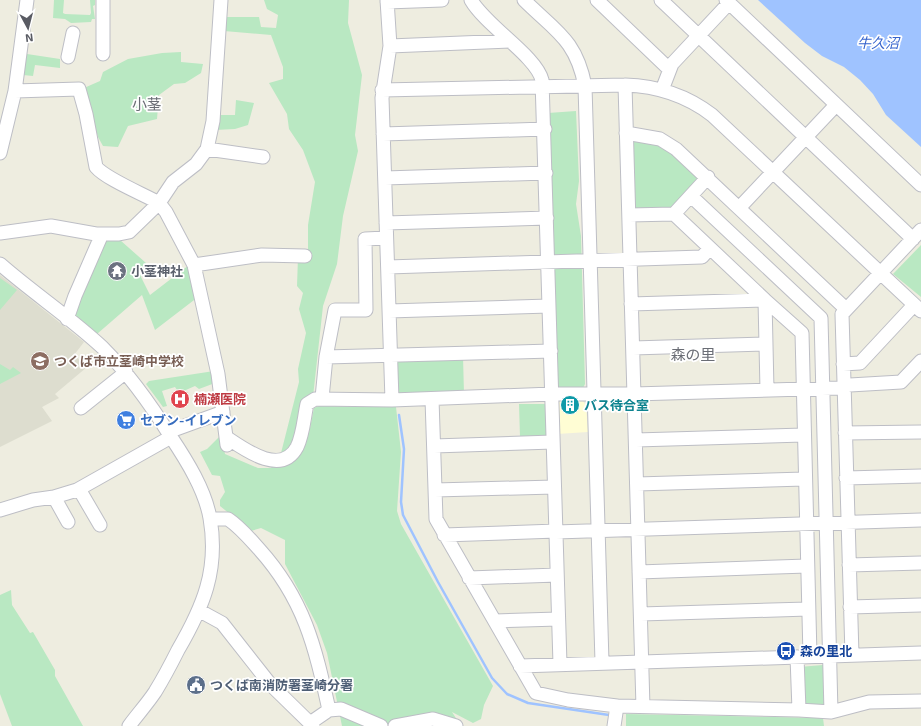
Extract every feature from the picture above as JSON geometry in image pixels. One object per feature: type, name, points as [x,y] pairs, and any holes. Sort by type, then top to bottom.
[{"type":"street","points":[[0,153],[15,91],[28,0]]},
{"type":"street","points":[[103,0],[103,54]]},
{"type":"street","points":[[0,233],[52,226],[102,234],[119,234],[129,232],[159,203],[173,182],[196,164],[207,149],[213,121],[221,0]]},
{"type":"street","points":[[392,400],[382,90],[390,46],[387,1],[442,0]]},
{"type":"street","points":[[470,0],[481,15],[510,41],[538,70],[541,75],[543,86],[560,664]]},
{"type":"street","points":[[524,0],[570,44],[579,64],[585,86],[602,662]]},
{"type":"street","points":[[597,0],[669,69]]},
{"type":"street","points":[[661,0],[806,137],[917,234],[842,314],[852,655]]},
{"type":"street","points":[[662,90],[669,69],[731,1]]},
{"type":"street","points":[[731,1],[836,105],[921,184]]},
{"type":"street","points":[[731,1],[921,173]]},
{"type":"street","points":[[68,57],[73,33]]},
{"type":"street","points":[[390,46],[510,41]]},
{"type":"street","points":[[15,91],[77,84],[84,106],[96,167],[100,172],[159,203],[166,212],[194,265],[218,374],[227,442],[262,459],[276,461],[284,459],[296,448],[300,439],[307,404],[315,399],[392,400],[552,394],[593,395],[823,389],[901,382],[921,362]]},
{"type":"street","points":[[624,85],[643,707]]},
{"type":"street","points":[[382,90],[624,85],[662,90],[690,100],[700,107],[773,172],[918,308],[860,363],[843,364]]},
{"type":"street","points":[[740,208],[836,105]]},
{"type":"street","points":[[383,134],[545,129]]},
{"type":"street","points":[[626,133],[650,136],[668,144],[708,178],[846,309]]},
{"type":"street","points":[[207,149],[263,157]]},
{"type":"street","points":[[385,178],[546,173]]},
{"type":"street","points":[[674,214],[708,178]]},
{"type":"street","points":[[691,196],[821,318],[831,712]]},
{"type":"street","points":[[629,215],[674,214],[802,333],[803,435],[808,609],[799,710]]},
{"type":"street","points":[[386,223],[547,218]]},
{"type":"street","points":[[67,319],[75,296],[102,234]]},
{"type":"street","points":[[322,398],[326,357],[335,310],[366,310],[365,239],[386,238]]},
{"type":"street","points":[[388,267],[702,257],[710,248]]},
{"type":"street","points":[[194,265],[262,255],[305,256]]},
{"type":"street","points":[[0,264],[103,348],[126,372],[151,405],[170,434],[200,489],[210,519],[212,565],[206,596],[200,611],[154,693],[129,726]]},
{"type":"street","points":[[631,304],[765,300]]},
{"type":"street","points":[[765,300],[767,390]]},
{"type":"street","points":[[389,311],[549,306]]},
{"type":"street","points":[[633,348],[766,344]]},
{"type":"street","points":[[326,357],[551,351]]},
{"type":"street","points":[[81,408],[126,372]]},
{"type":"street","points":[[432,398],[436,519],[536,693],[568,700],[617,706],[831,712],[868,702],[921,701]]},
{"type":"street","points":[[0,510],[32,500],[54,497],[79,489],[170,434],[223,412]]},
{"type":"street","points":[[845,434],[921,432]]},
{"type":"street","points":[[636,440],[803,435]]},
{"type":"street","points":[[434,446],[553,442]]},
{"type":"street","points":[[846,478],[921,476]]},
{"type":"street","points":[[637,484],[804,479]]},
{"type":"street","points":[[435,490],[554,487]]},
{"type":"street","points":[[79,489],[100,525]]},
{"type":"street","points":[[54,497],[68,522]]},
{"type":"street","points":[[210,519],[231,518],[267,558],[302,612],[316,649],[329,710]]},
{"type":"street","points":[[444,535],[921,520]]},
{"type":"street","points":[[849,565],[921,563]]},
{"type":"street","points":[[640,572],[807,566]]},
{"type":"street","points":[[469,578],[557,575]]},
{"type":"street","points":[[850,607],[921,605]]},
{"type":"street","points":[[641,614],[808,609]]},
{"type":"street","points":[[200,611],[222,623],[270,684],[311,724],[329,710],[341,709],[381,726]]},
{"type":"street","points":[[494,621],[558,619]]},
{"type":"street","points":[[520,666],[602,662],[921,653]]},
{"type":"street","points":[[614,726],[617,706]]},
{"type":"street","points":[[395,726],[433,719],[456,726]]},
{"type":"shaded area","name":"つくば市立茎崎中学校","points":[[0,275],[84,342],[74,355],[87,367],[55,394],[59,398],[42,407],[52,421],[0,447]]},
{"type":"shaded area","points":[[582,400],[586,405],[588,432],[557,434],[556,402]]},
{"type":"green space","points":[[54,0],[64,0],[63,13],[65,14],[90,15],[90,0],[95,0],[95,5],[93,6],[95,19],[92,19],[91,22],[71,23],[65,19],[53,18]]},
{"type":"green space","points":[[264,0],[349,0],[348,23],[362,75],[355,135],[358,151],[343,216],[337,264],[323,306],[309,433],[314,408],[319,406],[396,407],[401,452],[397,511],[401,524],[493,686],[484,705],[481,719],[473,723],[452,712],[461,726],[342,726],[327,653],[317,625],[285,564],[285,540],[261,528],[251,531],[220,506],[220,500],[225,492],[220,476],[212,475],[200,452],[207,449],[221,435],[225,454],[258,468],[271,468],[281,453],[299,382],[298,369],[306,333],[299,309],[303,293],[297,286],[298,257],[308,257],[308,225],[315,182],[303,150],[289,129],[287,114],[269,83],[283,79],[283,67],[271,35],[224,31],[227,17],[259,17],[261,27],[276,28],[278,15],[267,9]]},
{"type":"green space","points":[[181,52],[181,62],[203,64],[201,73],[185,83],[174,84],[159,95],[157,119],[128,126],[118,147],[103,146],[98,137],[84,88],[100,81],[103,72],[128,59],[162,53]]},
{"type":"green space","points":[[27,54],[60,59],[60,68],[35,65],[33,76],[23,75]]},
{"type":"green space","points":[[236,100],[254,103],[248,125],[235,129],[215,130],[217,115],[235,115]]},
{"type":"green space","points":[[576,111],[579,181],[576,204],[581,236],[585,384],[583,388],[560,390],[556,386],[548,113]]},
{"type":"green space","points":[[633,137],[659,144],[703,179],[674,210],[633,209]]},
{"type":"green space","points":[[103,239],[120,240],[146,263],[141,277],[150,295],[189,265],[198,297],[155,330],[142,295],[97,334],[72,314]]},
{"type":"green space","points":[[921,245],[921,297],[893,274]]},
{"type":"green space","points":[[0,278],[17,290],[0,310]]},
{"type":"green space","points":[[463,356],[464,394],[397,395],[396,359]]},
{"type":"green space","points":[[0,364],[10,370],[13,367],[21,373],[0,384]]},
{"type":"green space","points":[[214,371],[215,383],[199,389],[195,386],[179,393],[175,387],[162,391],[167,406],[163,407],[146,384],[149,381]]},
{"type":"green space","points":[[519,404],[547,404],[548,436],[520,437]]},
{"type":"green space","points":[[11,590],[12,605],[30,633],[33,632],[55,670],[55,676],[83,726],[12,726],[0,694],[0,595]]},
{"type":"green space","points":[[823,665],[825,707],[801,706],[799,667]]},
{"type":"green space","points":[[626,714],[823,718],[824,726],[626,726]]},
{"type":"water","name":"牛久沼","points":[[758,0],[921,0],[921,147],[886,115],[873,94],[860,80],[844,67],[822,56],[805,43]]},
{"type":"waterway","points":[[399,415],[404,449],[401,502],[403,515],[438,582],[492,678],[507,694],[528,703],[609,715]]},
{"type":"place","name":"小茎神社","points":[[117,271]]},
{"type":"place","name":"つくば市立茎崎中学校","points":[[40,361]]},
{"type":"place","name":"楠瀬医院","points":[[180,399]]},
{"type":"place","name":"バス待合室","points":[[570,405]]},
{"type":"place","name":"セブン-イレブン","points":[[126,420]]},
{"type":"place","name":"森の里北","points":[[786,651]]},
{"type":"place","name":"つくば南消防署茎崎分署","points":[[196,685]]},
{"type":"district","name":"小茎","points":[[147,104]]},
{"type":"district","name":"森の里","points":[[693,354]]}]
